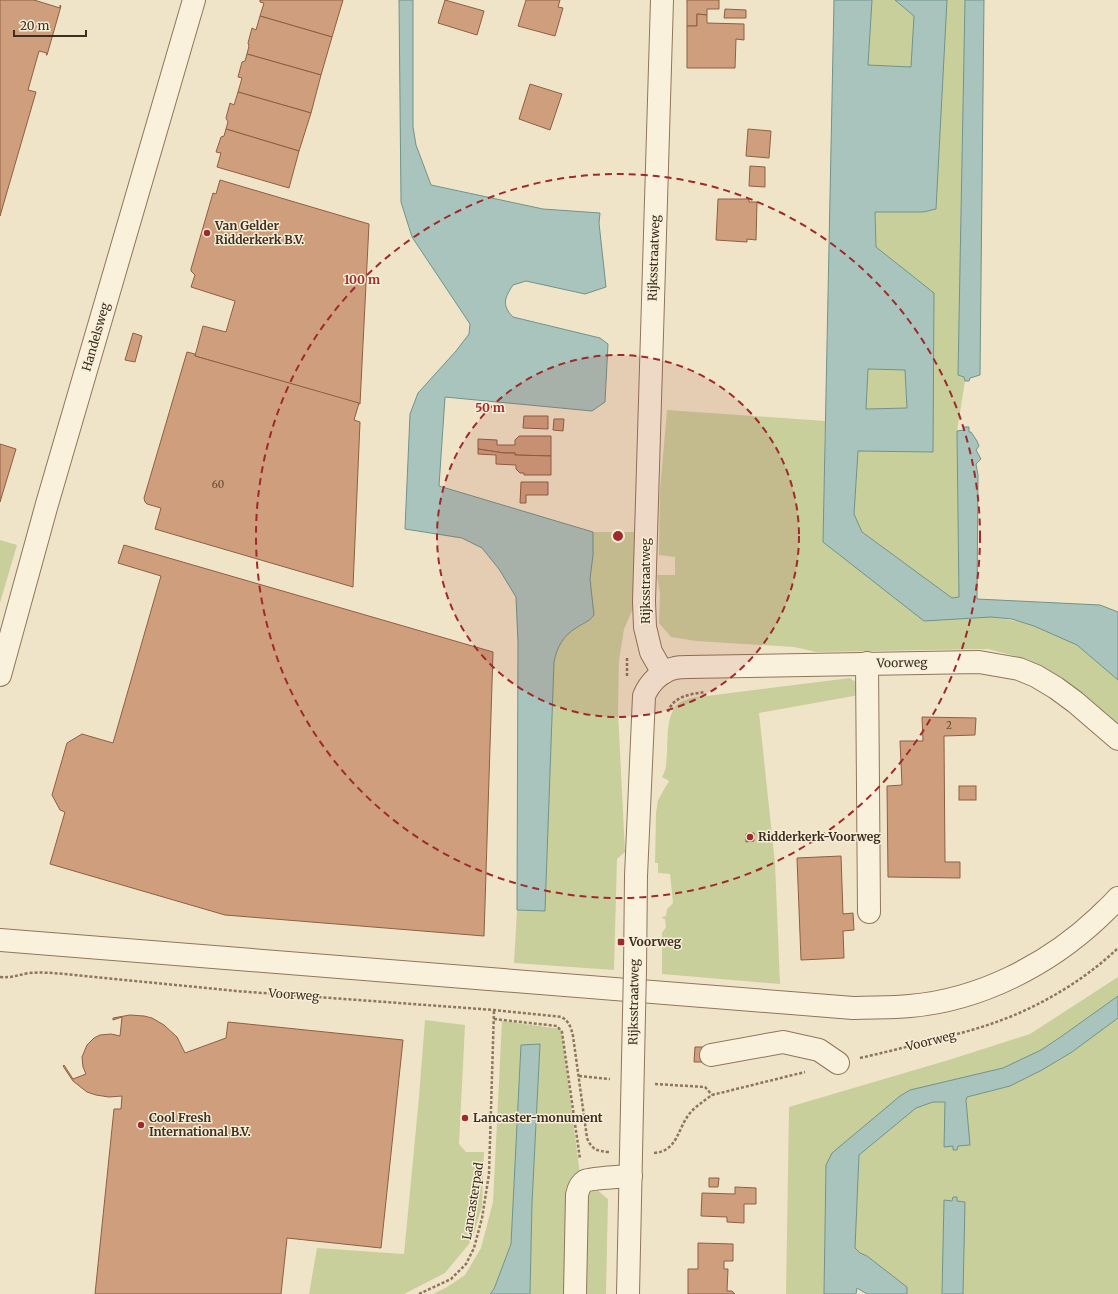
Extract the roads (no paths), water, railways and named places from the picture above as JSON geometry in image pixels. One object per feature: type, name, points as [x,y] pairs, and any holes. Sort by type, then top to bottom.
[{"type":"street","name":"Handelsweg","points":[[0,675],[49,496],[194,0]]},
{"type":"street","name":"Rijksstraatweg","points":[[628,1294],[632,1153],[636,876],[644,696],[652,682],[663,673],[651,652],[645,627],[644,601],[662,0]]},
{"type":"street","name":"Voorweg","points":[[663,673],[674,668],[688,667],[979,662],[1019,669],[1036,676],[1075,702],[1118,739]]},
{"type":"street","points":[[867,663],[869,912]]},
{"type":"street","points":[[0,940],[853,1008],[910,1006],[947,1000],[986,988],[1013,977],[1039,963],[1082,933],[1118,898]]},
{"type":"street","points":[[711,1055],[783,1042],[819,1050],[838,1063]]},
{"type":"street","points":[[575,1294],[576,1195],[585,1181],[631,1176]]},
{"type":"water","points":[[399,0],[413,0],[413,127],[416,145],[431,185],[543,209],[600,213],[599,223],[606,287],[585,294],[526,281],[513,285],[506,297],[506,305],[509,313],[513,317],[600,338],[608,344],[605,402],[592,411],[445,397],[439,486],[593,532],[593,555],[590,579],[594,615],[588,621],[571,631],[564,638],[557,651],[554,662],[545,911],[517,910],[518,643],[516,597],[499,569],[482,548],[462,538],[405,529],[410,414],[418,393],[456,351],[469,334],[470,324],[412,237],[401,202]]},
{"type":"water","points":[[834,0],[872,0],[868,65],[911,67],[914,16],[895,0],[947,0],[936,209],[923,212],[875,212],[876,247],[934,293],[933,452],[858,451],[854,514],[862,532],[952,598],[959,597],[957,431],[964,430],[964,427],[969,427],[969,432],[971,432],[979,446],[976,450],[981,459],[976,464],[978,475],[977,599],[1100,605],[1118,612],[1118,680],[1077,645],[1034,626],[1012,619],[991,617],[924,621],[823,542]],"holes":[[[868,369],[905,370],[907,408],[866,409]]]},
{"type":"water","points":[[965,0],[984,0],[980,375],[970,378],[969,381],[965,381],[964,377],[958,375]]},
{"type":"water","points":[[1118,996],[1118,1018],[1072,1052],[1042,1070],[1010,1086],[967,1097],[970,1145],[958,1146],[957,1150],[953,1150],[953,1146],[944,1147],[945,1102],[933,1102],[916,1108],[859,1155],[855,1248],[907,1287],[907,1294],[867,1294],[857,1288],[856,1294],[824,1294],[826,1165],[832,1153],[900,1096],[910,1090],[1003,1068],[1041,1050]]},
{"type":"water","points":[[540,1044],[532,1203],[530,1294],[490,1294],[494,1289],[511,1244],[521,1045]]},
{"type":"water","points":[[953,1197],[957,1197],[957,1201],[965,1202],[963,1294],[942,1294],[944,1200],[952,1201]]},
{"type":"place","name":"Van Gelder Ridderkerk B.V.","points":[[207,233]]},
{"type":"place","name":"Ridderkerk-Voorweg","points":[[750,837]]},
{"type":"place","name":"Voorweg","points":[[621,942]]},
{"type":"place","name":"Lancaster-monument","points":[[465,1118]]},
{"type":"place","name":"Cool Fresh International B.V.","points":[[141,1125]]}]
